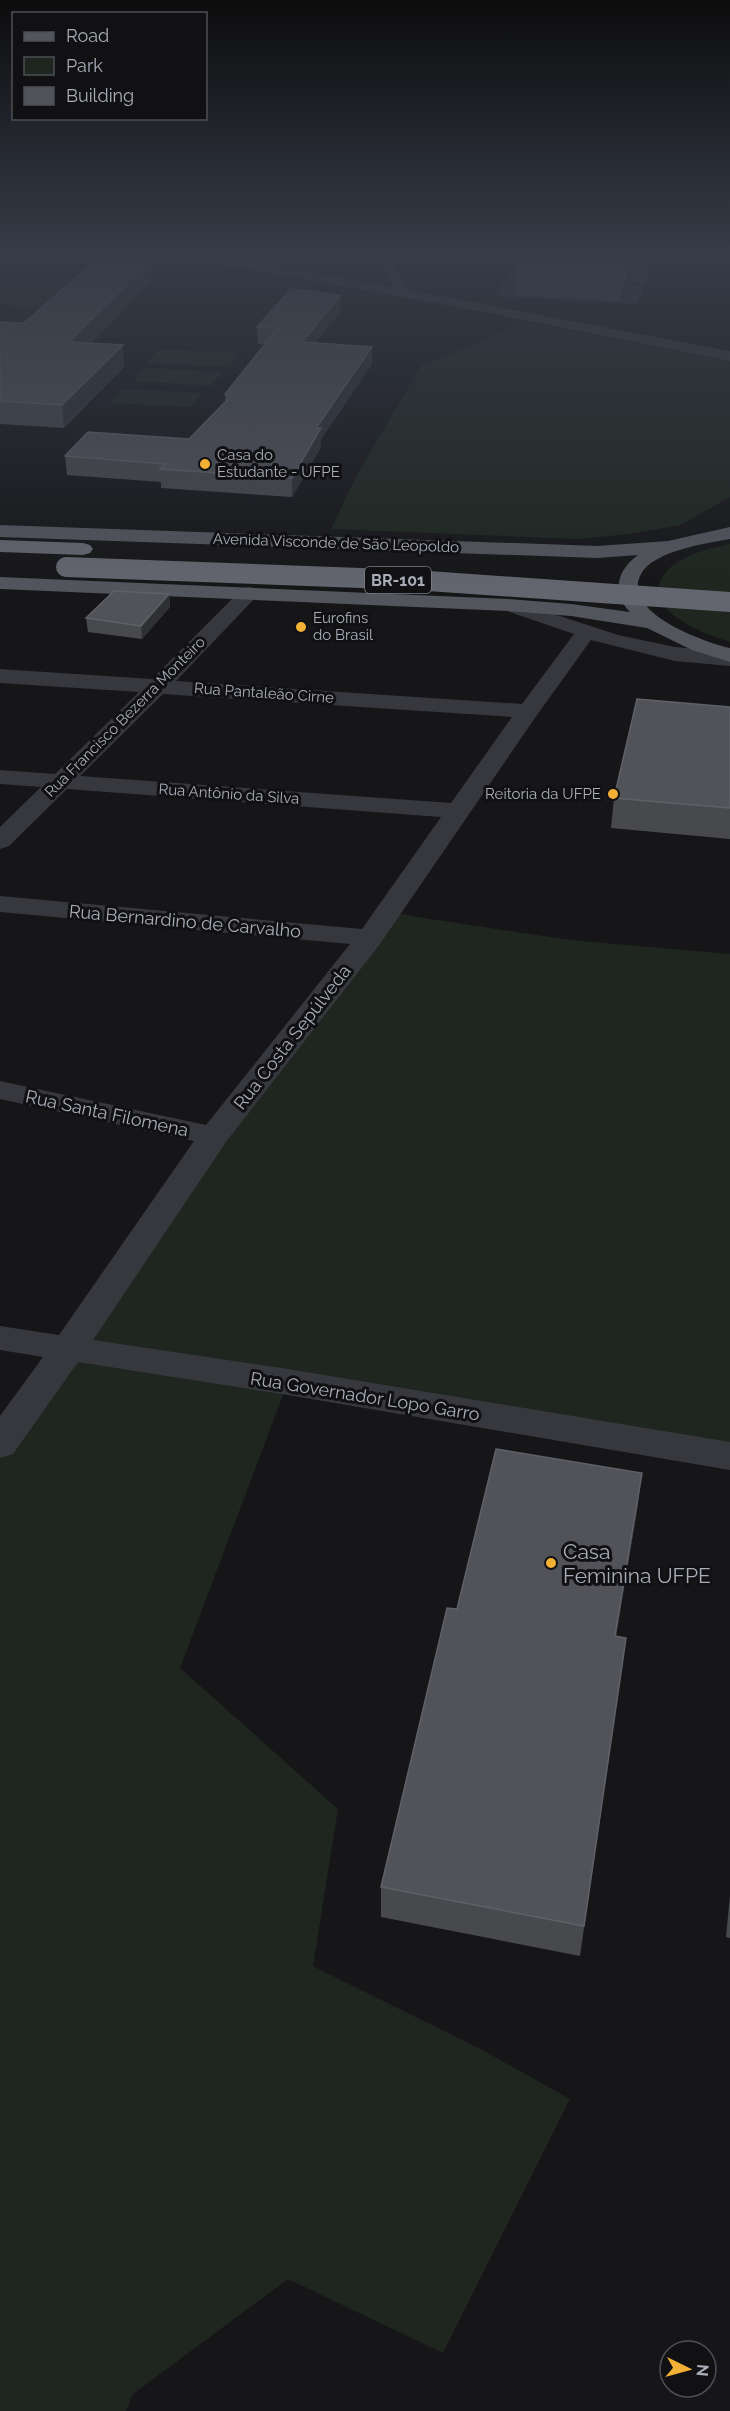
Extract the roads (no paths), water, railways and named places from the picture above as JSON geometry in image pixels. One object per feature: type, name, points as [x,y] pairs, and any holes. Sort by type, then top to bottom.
[{"type":"highway","name":"BR-101","points":[[0,546],[387,564],[730,587]]},
{"type":"highway","name":"BR-101","points":[[0,565],[414,580],[730,602]]},
{"type":"main road","name":"Avenida Visconde de São Leopoldo","points":[[0,531],[597,552],[672,547]]},
{"type":"main road","points":[[726,532],[672,547],[640,563],[631,572],[627,583],[628,594],[635,606],[651,622],[676,636],[730,655]]},
{"type":"main road","points":[[0,583],[508,605],[571,610],[651,622]]},
{"type":"street","name":"Rua Francisco Bezerra Monteiro","points":[[0,841],[158,686],[249,592]]},
{"type":"street","points":[[508,605],[612,640],[654,650],[730,659]]},
{"type":"street","name":"Rua Costa Sepúlveda","points":[[0,1444],[214,1136],[370,938],[528,711],[587,631]]},
{"type":"street","name":"Rua Pantaleão Cirne","points":[[0,676],[528,711]]},
{"type":"street","name":"Rua Antônio da Silva","points":[[0,777],[458,811]]},
{"type":"street","name":"Rua Bernardino de Carvalho","points":[[0,904],[370,938]]},
{"type":"street","name":"Rua Santa Filomena","points":[[0,1090],[214,1136]]},
{"type":"street","name":"Rua Governador Lopo Garro","points":[[0,1338],[288,1382],[730,1456]]},
{"type":"place","name":"Casa do Estudante - UFPE","points":[[205,464]]},
{"type":"place","name":"Eurofins do Brasil","points":[[301,627]]},
{"type":"place","name":"Reitoria da UFPE","points":[[613,794]]},
{"type":"place","name":"Casa Feminina UFPE","points":[[551,1563]]}]
